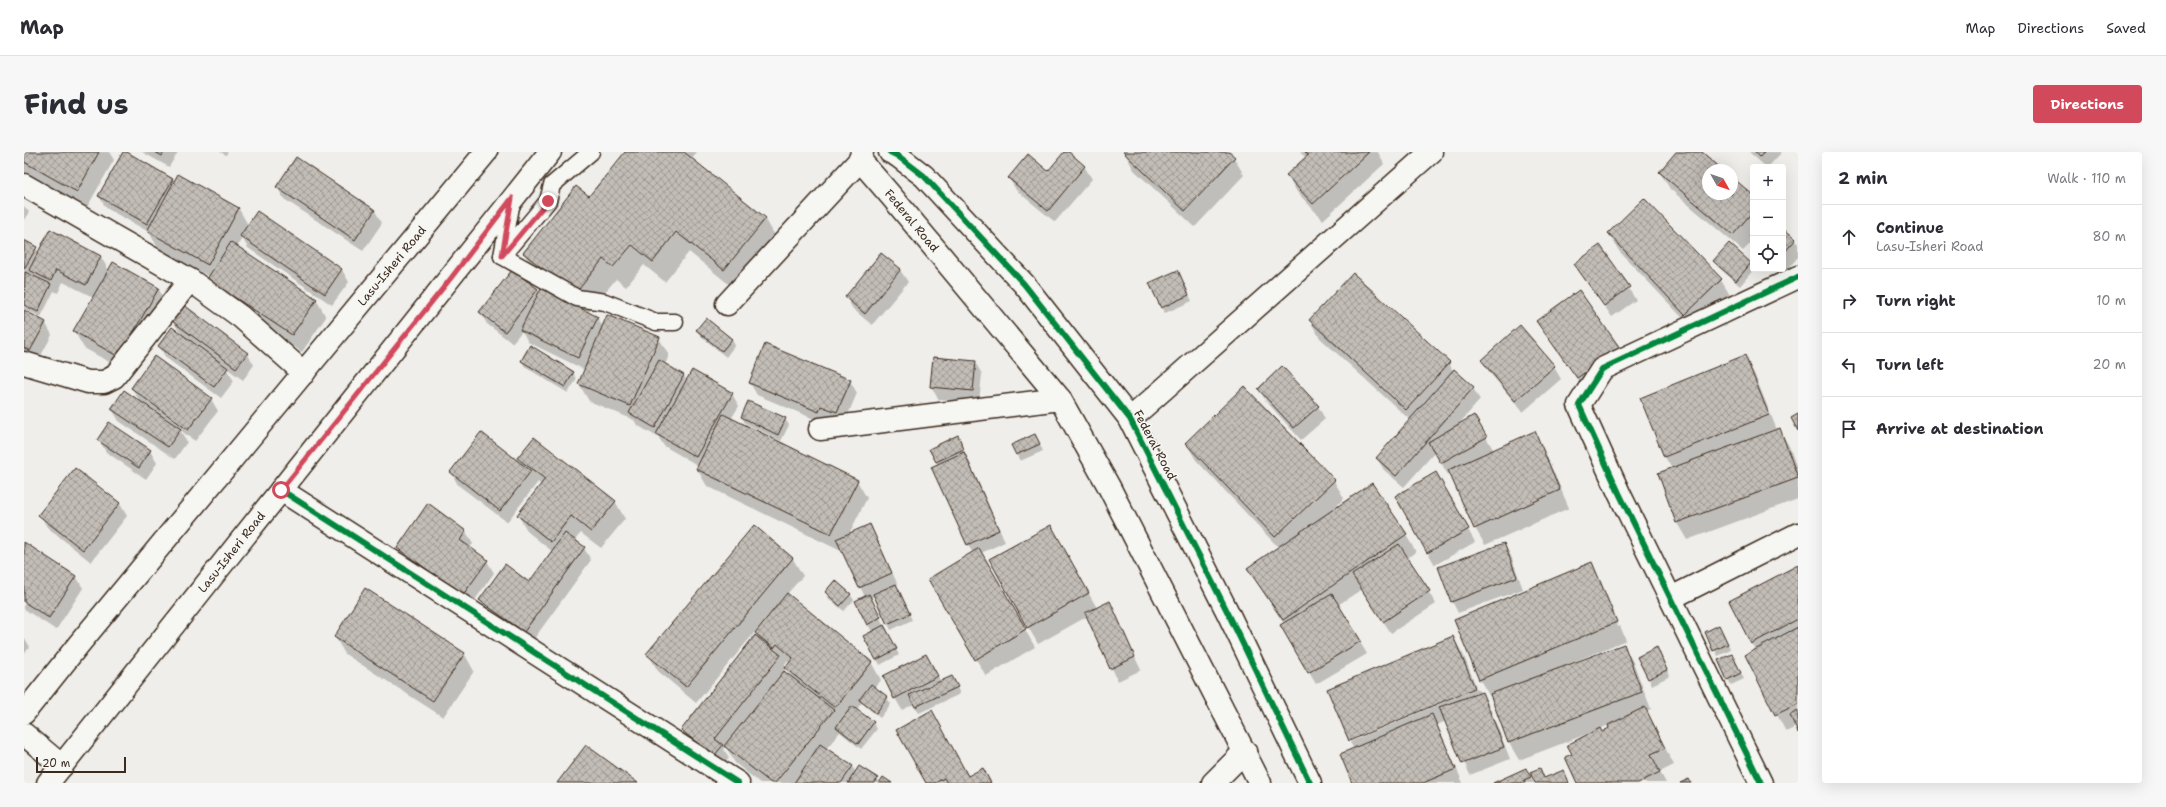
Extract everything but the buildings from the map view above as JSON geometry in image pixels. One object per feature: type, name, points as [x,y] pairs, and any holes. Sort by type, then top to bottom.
[{"type":"street","name":"Lasu-Isheri Road","points":[[24,714],[79,644],[486,152]]},
{"type":"street","name":"Lasu-Isheri Road","points":[[48,783],[550,152]]},
{"type":"street","name":"Federal Road","points":[[890,152],[898,156],[924,176],[1024,284],[1130,419],[1228,613],[1310,783]]},
{"type":"street","points":[[1130,419],[1431,152]]},
{"type":"street","points":[[726,304],[861,156]]},
{"type":"street","name":"Federal Road","points":[[861,156],[1060,400],[1108,485],[1260,783]]},
{"type":"street","points":[[24,185],[190,280],[241,317],[304,373]]},
{"type":"street","points":[[1761,783],[1619,493],[1578,405],[1602,369],[1798,277]]},
{"type":"street","points":[[24,363],[88,382],[104,382],[114,377],[190,280]]},
{"type":"street","points":[[820,429],[1060,400]]},
{"type":"street","points":[[281,490],[738,783]]},
{"type":"street","points":[[1671,598],[1798,534]]},
{"type":"street","points":[[24,734],[62,766]]},
{"type":"street","points":[[1212,783],[1245,751]]},
{"type":"lane","points":[[502,256],[548,201],[552,185],[591,152]]},
{"type":"lane","points":[[502,256],[512,198]]},
{"type":"lane","points":[[502,256],[577,298],[605,302],[656,322],[675,322]]},
{"type":"cycle path","points":[[890,152],[898,156],[924,176],[1024,284],[1130,419],[1228,613],[1310,783]]},
{"type":"cycle path","points":[[1761,783],[1619,493],[1579,405],[1602,369],[1798,277]]},
{"type":"cycle path","points":[[281,490],[738,783]]},
{"type":"route","points":[[281,490],[451,278],[512,198],[502,256],[548,201]]}]
